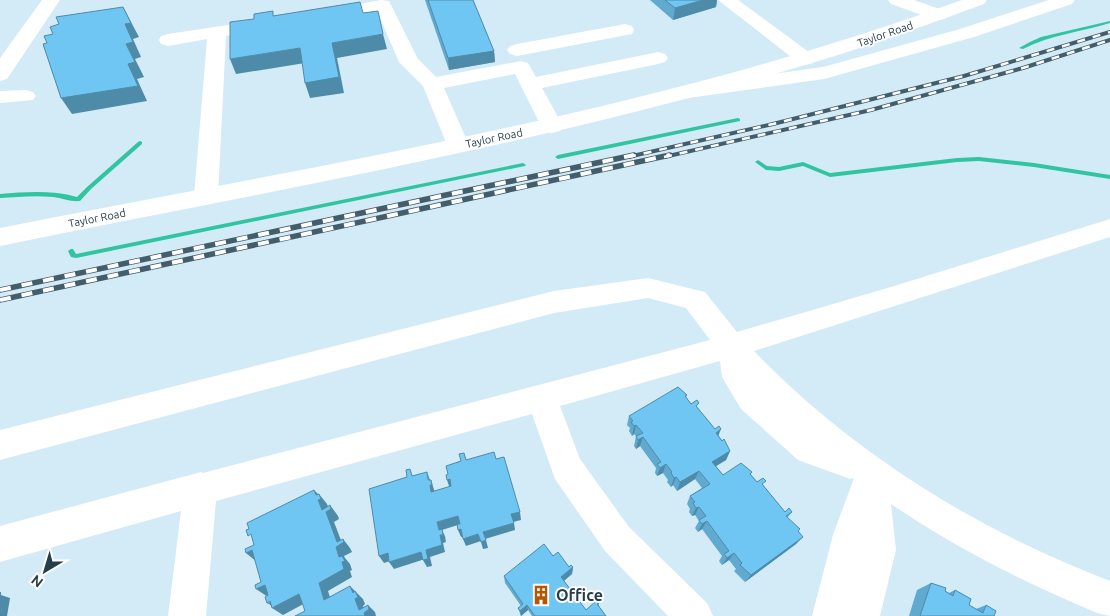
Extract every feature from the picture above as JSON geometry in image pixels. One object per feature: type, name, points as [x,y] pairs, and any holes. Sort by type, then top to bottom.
[{"type":"main road","points":[[0,75],[51,0]]},
{"type":"main road","points":[[727,0],[806,59]]},
{"type":"main road","points":[[897,0],[939,15]]},
{"type":"main road","name":"Taylor Road","points":[[0,237],[552,126],[806,59],[897,31],[978,0]]},
{"type":"main road","points":[[681,93],[824,73],[994,24],[1066,0]]},
{"type":"main road","points":[[305,18],[384,5],[409,62],[432,84],[458,145]]},
{"type":"main road","points":[[168,40],[286,21]]},
{"type":"main road","points":[[517,50],[625,30]]},
{"type":"main road","points":[[206,196],[217,32]]},
{"type":"main road","points":[[531,84],[658,58]]},
{"type":"main road","points":[[432,84],[521,67],[552,126]]},
{"type":"main road","points":[[0,97],[26,96]]},
{"type":"main road","points":[[0,544],[201,488],[731,346],[1108,232]]},
{"type":"main road","points":[[0,445],[554,302],[648,288],[695,300],[731,346],[737,377],[752,399],[808,449],[872,472],[946,521],[1000,551],[1110,600]]},
{"type":"main road","points":[[541,397],[567,468],[617,539],[694,616]]},
{"type":"main road","points":[[831,616],[850,535],[872,472]]},
{"type":"main road","points":[[861,616],[878,550],[872,472]]},
{"type":"main road","points":[[187,616],[201,488]]},
{"type":"building","points":[[428,0],[473,0],[494,51],[448,58]]},
{"type":"building","points":[[665,0],[703,0],[675,8]]},
{"type":"building","points":[[360,2],[363,13],[378,11],[383,34],[332,43],[339,77],[305,83],[300,48],[230,59],[230,22],[254,19],[254,14],[273,11],[273,16]]},
{"type":"building","points":[[123,7],[131,23],[125,24],[133,42],[126,44],[135,62],[128,64],[138,86],[61,98],[43,44],[47,43],[44,36],[53,34],[50,27],[59,24],[56,17]]},
{"type":"building","points":[[678,387],[687,395],[685,396],[691,404],[697,400],[699,403],[696,406],[715,429],[719,426],[721,429],[716,433],[722,441],[724,439],[730,451],[712,462],[723,475],[741,463],[752,472],[750,474],[757,482],[763,478],[766,481],[762,484],[785,512],[789,508],[792,512],[786,516],[800,529],[798,531],[803,537],[751,575],[740,565],[742,563],[734,553],[727,558],[724,554],[729,551],[707,521],[702,524],[699,520],[706,516],[699,507],[696,508],[693,503],[695,502],[690,496],[710,484],[699,471],[680,482],[676,477],[674,478],[666,464],[660,468],[657,464],[661,462],[643,437],[638,440],[636,436],[643,433],[636,425],[634,426],[629,416]]},
{"type":"building","points":[[494,452],[496,459],[504,457],[520,512],[511,514],[514,523],[483,532],[486,540],[481,542],[478,534],[463,539],[461,529],[458,530],[457,524],[460,524],[458,516],[437,522],[439,530],[442,529],[443,535],[440,535],[442,545],[426,550],[428,559],[423,560],[421,552],[389,562],[388,553],[379,556],[369,489],[407,477],[406,470],[410,469],[412,476],[427,472],[428,480],[431,480],[432,485],[430,485],[431,492],[451,486],[450,479],[447,480],[446,466],[461,461],[459,454],[464,453],[466,460]]},
{"type":"building","points":[[314,490],[321,499],[318,500],[322,510],[330,505],[331,509],[326,512],[337,542],[343,539],[344,542],[336,547],[339,557],[342,556],[345,561],[342,562],[344,569],[319,583],[324,600],[350,586],[353,593],[355,591],[358,597],[355,599],[359,610],[368,605],[369,609],[364,613],[365,616],[295,616],[305,611],[299,594],[272,608],[270,601],[267,603],[265,597],[268,595],[265,585],[256,589],[255,585],[261,582],[252,550],[246,553],[245,549],[254,545],[251,534],[248,536],[246,530],[249,529],[247,523]]},
{"type":"building","name":"Office","points":[[544,544],[553,556],[558,552],[569,567],[571,565],[573,567],[561,577],[586,610],[597,600],[599,602],[597,604],[606,616],[535,616],[527,605],[520,611],[518,608],[523,604],[504,576]]},
{"type":"building","points":[[931,583],[946,588],[945,591],[953,596],[955,590],[971,599],[969,605],[983,613],[986,605],[996,611],[994,616],[920,616]]},
{"type":"waterway","points":[[1021,48],[1043,38],[1110,22]]},
{"type":"waterway","points":[[558,157],[738,120]]},
{"type":"waterway","points":[[0,196],[50,194],[78,200],[140,143]]},
{"type":"waterway","points":[[758,162],[766,168],[779,169],[803,164],[830,175],[979,159],[1034,165],[1110,177]]},
{"type":"waterway","points":[[71,251],[76,256],[523,165]]},
{"type":"railway","points":[[628,157],[773,124],[964,76],[1110,32]]},
{"type":"railway","points":[[664,157],[871,110],[1023,68],[1110,40]]},
{"type":"railway","points":[[0,290],[634,155]]},
{"type":"railway","points":[[0,300],[670,155]]},
{"type":"place","name":"Office","points":[[541,595]]}]
